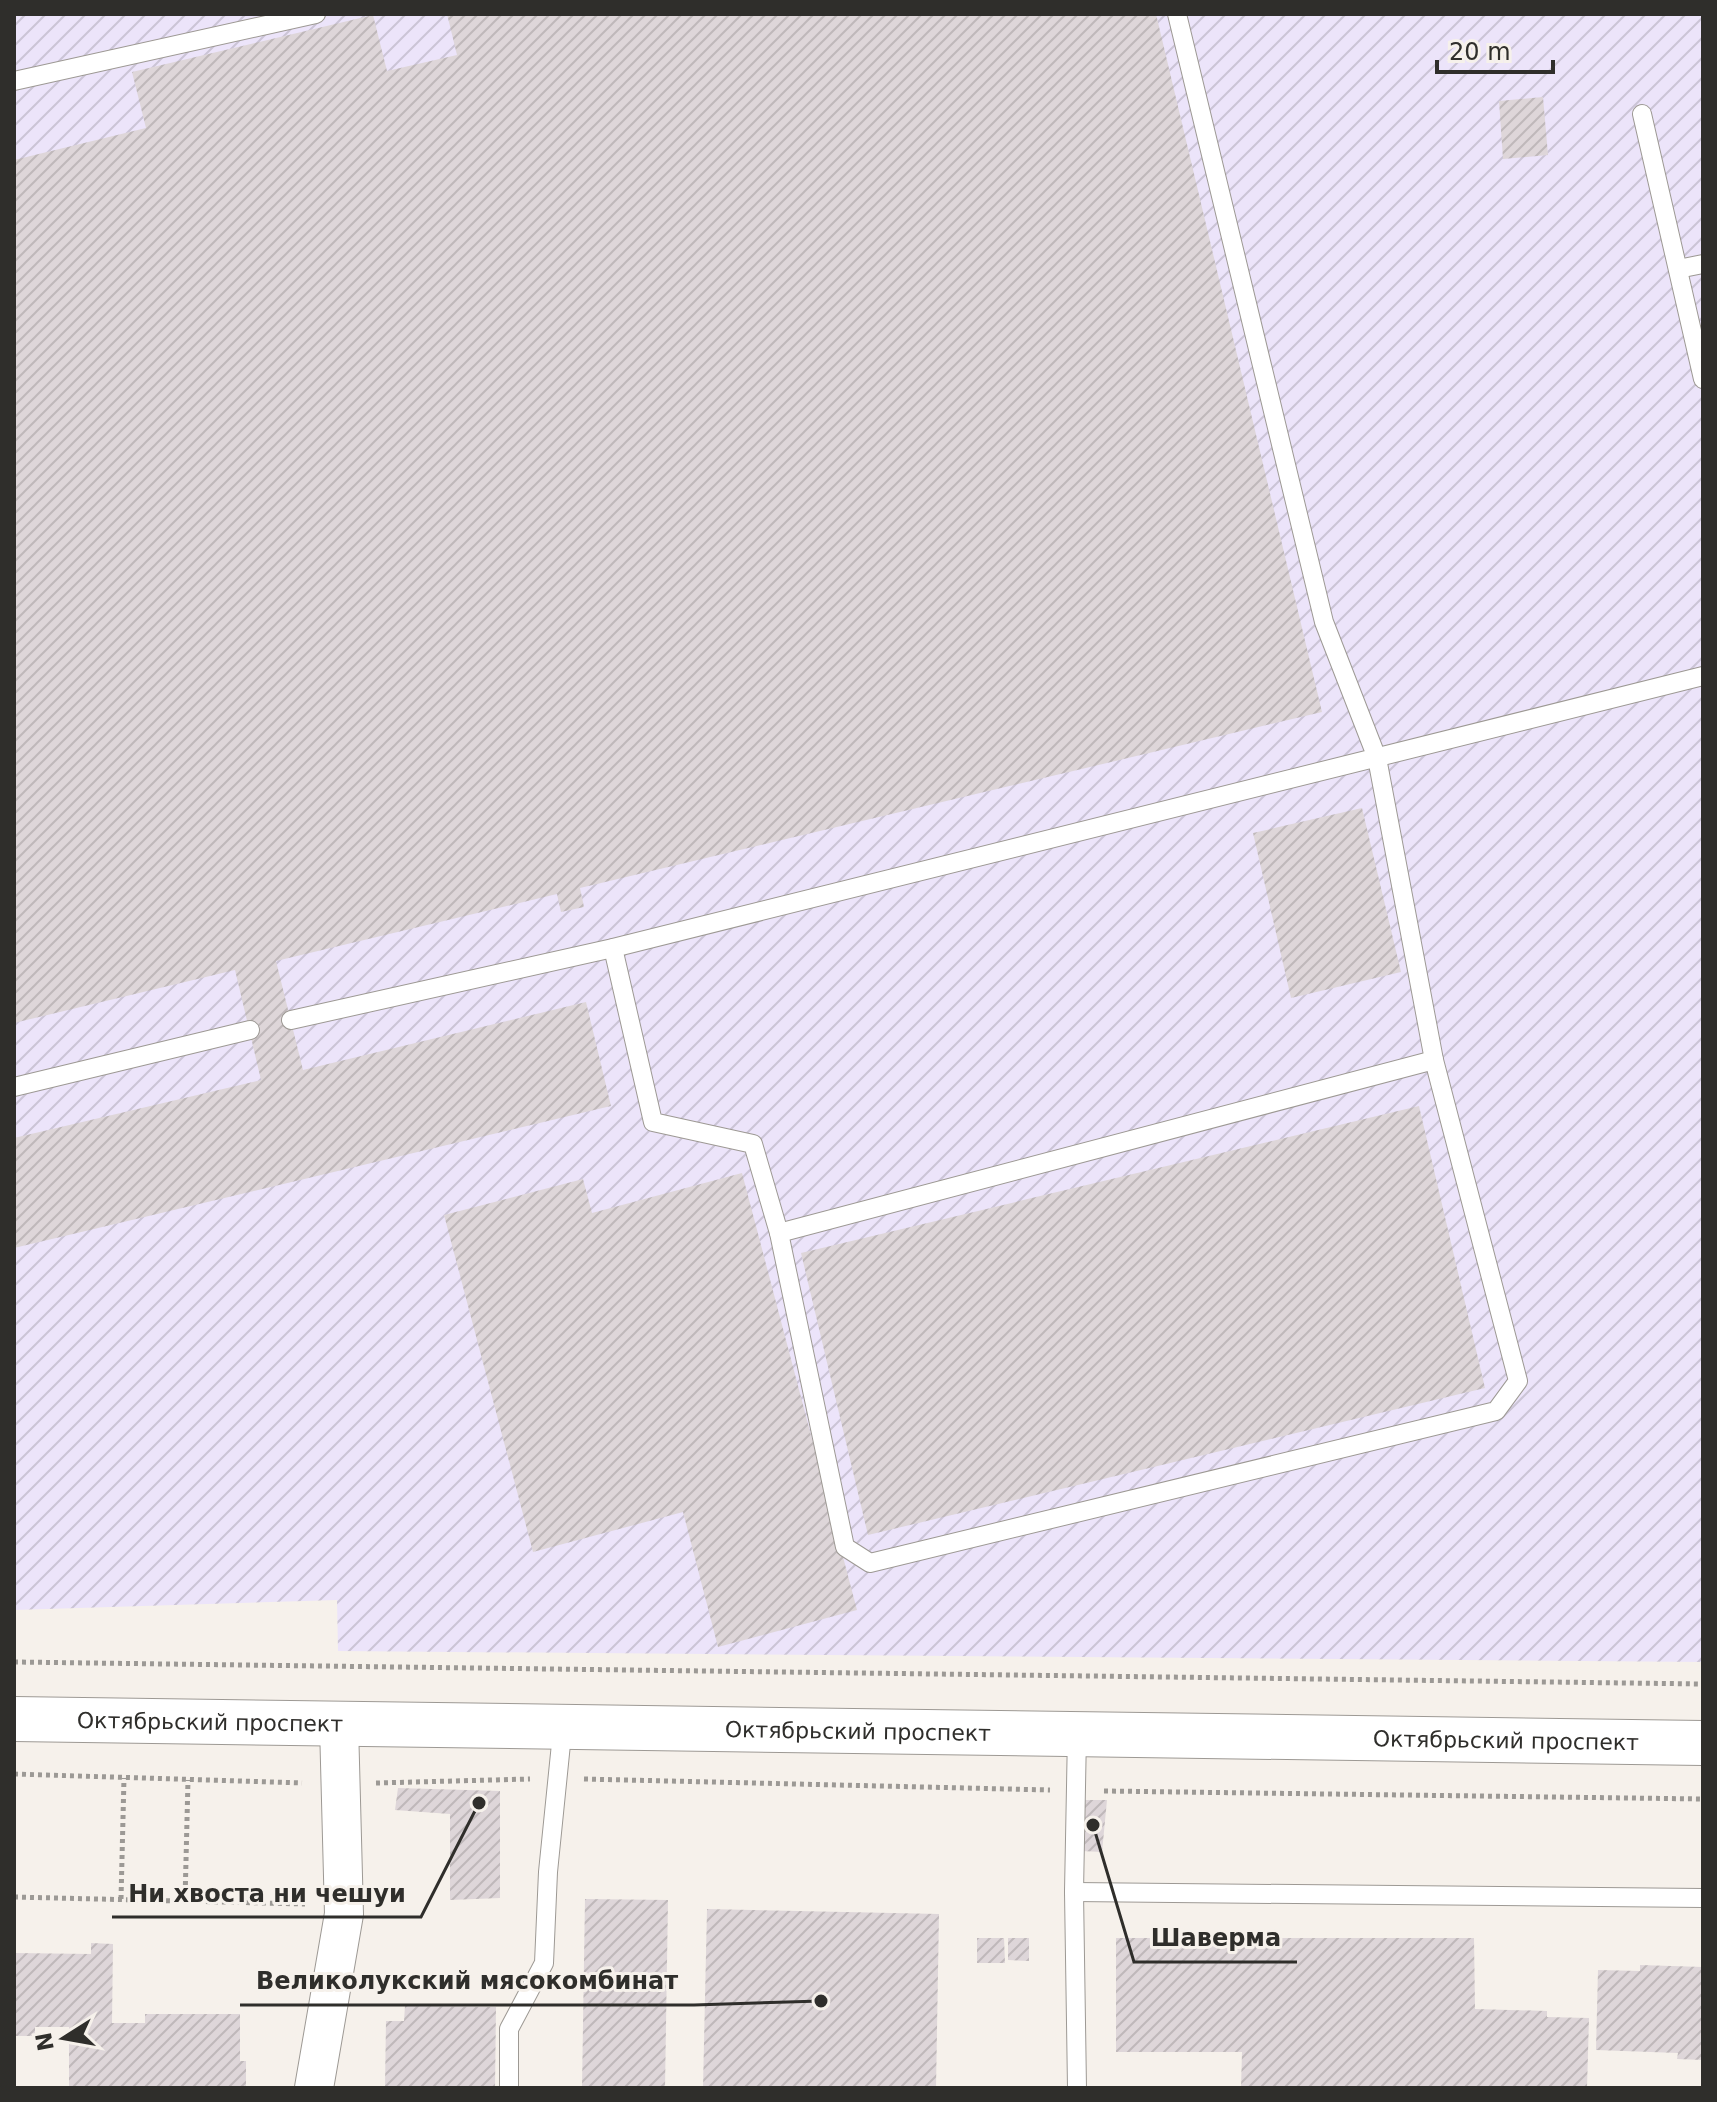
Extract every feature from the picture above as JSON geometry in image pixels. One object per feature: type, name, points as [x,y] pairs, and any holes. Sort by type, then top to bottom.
[{"type":"main road","name":"Октябрьский проспект","points":[[14,1719],[339,1725],[563,1724],[1703,1743]]},
{"type":"street","points":[[314,2088],[345,1905],[339,1725]]},
{"type":"lane","points":[[14,81],[316,14]]},
{"type":"lane","points":[[613,948],[653,1122],[753,1144],[779,1233],[845,1547],[870,1563],[1496,1411],[1518,1381],[1434,1060],[1377,758],[1324,622],[1177,14]]},
{"type":"lane","points":[[1642,114],[1703,379]]},
{"type":"lane","points":[[1678,269],[1703,264]]},
{"type":"lane","points":[[291,1020],[613,948],[1703,676]]},
{"type":"lane","points":[[14,1087],[250,1030]]},
{"type":"lane","points":[[779,1233],[1434,1060]]},
{"type":"lane","points":[[509,2088],[509,2029],[544,1963],[548,1872],[563,1724]]},
{"type":"lane","points":[[1077,1734],[1074,1892],[1077,2088]]},
{"type":"lane","points":[[1074,1892],[1703,1898]]},
{"type":"path","points":[[14,1662],[1703,1684]]},
{"type":"path","points":[[14,1774],[341,1785],[558,1778],[1075,1791],[1703,1799]]},
{"type":"path","points":[[121,1899],[124,1778]]},
{"type":"path","points":[[185,1901],[188,1780]]},
{"type":"path","points":[[14,1897],[345,1905]]},
{"type":"shaded area","points":[[14,14],[1703,14],[1703,1662],[338,1651],[337,1600],[14,1610]]},
{"type":"building","points":[[447,14],[1156,14],[1322,712],[580,888],[584,907],[561,912],[557,894],[276,961],[303,1070],[586,1002],[611,1106],[14,1248],[14,1138],[261,1080],[235,970],[14,1023],[14,160],[146,128],[132,72],[373,15],[387,71],[457,55]]},
{"type":"building","points":[[1543,97],[1548,155],[1503,159],[1499,101]]},
{"type":"building","points":[[1362,808],[1401,972],[1291,998],[1253,833]]},
{"type":"building","points":[[1419,1106],[1485,1388],[868,1535],[801,1253]]},
{"type":"building","points":[[742,1173],[857,1610],[718,1647],[683,1512],[533,1552],[444,1215],[583,1179],[592,1213]]},
{"type":"building","points":[[398,1788],[500,1791],[500,1898],[450,1900],[450,1814],[395,1810]]},
{"type":"building","points":[[1080,1800],[1107,1800],[1102,1852],[1081,1851]]},
{"type":"building","points":[[585,1899],[668,1900],[665,2088],[582,2088]]},
{"type":"building","points":[[707,1909],[939,1914],[936,2088],[703,2088]]},
{"type":"building","points":[[977,1938],[1004,1938],[1005,1963],[977,1963]]},
{"type":"building","points":[[1008,1938],[1029,1938],[1029,1961],[1008,1960]]},
{"type":"building","points":[[1116,1938],[1474,1938],[1475,2009],[1547,2011],[1547,2017],[1589,2018],[1587,2088],[1241,2088],[1242,2052],[1116,2052]]},
{"type":"building","points":[[91,1943],[113,1944],[112,2023],[145,2023],[145,2014],[240,2014],[240,2061],[246,2061],[246,2088],[69,2088],[69,2027],[35,2027],[35,2036],[14,2036],[14,1953],[91,1954]]},
{"type":"building","points":[[1640,1965],[1703,1967],[1703,2060],[1677,2059],[1678,2053],[1596,2050],[1598,1970],[1640,1971]]},
{"type":"building","points":[[405,2006],[496,2007],[495,2088],[385,2088],[386,2021],[404,2021]]},
{"type":"place","name":"Ни хвоста ни чешуи","points":[[479,1803]]},
{"type":"place","name":"Шаверма","points":[[1093,1825]]},
{"type":"place","name":"Великолукский мясокомбинат","points":[[821,2001]]}]
